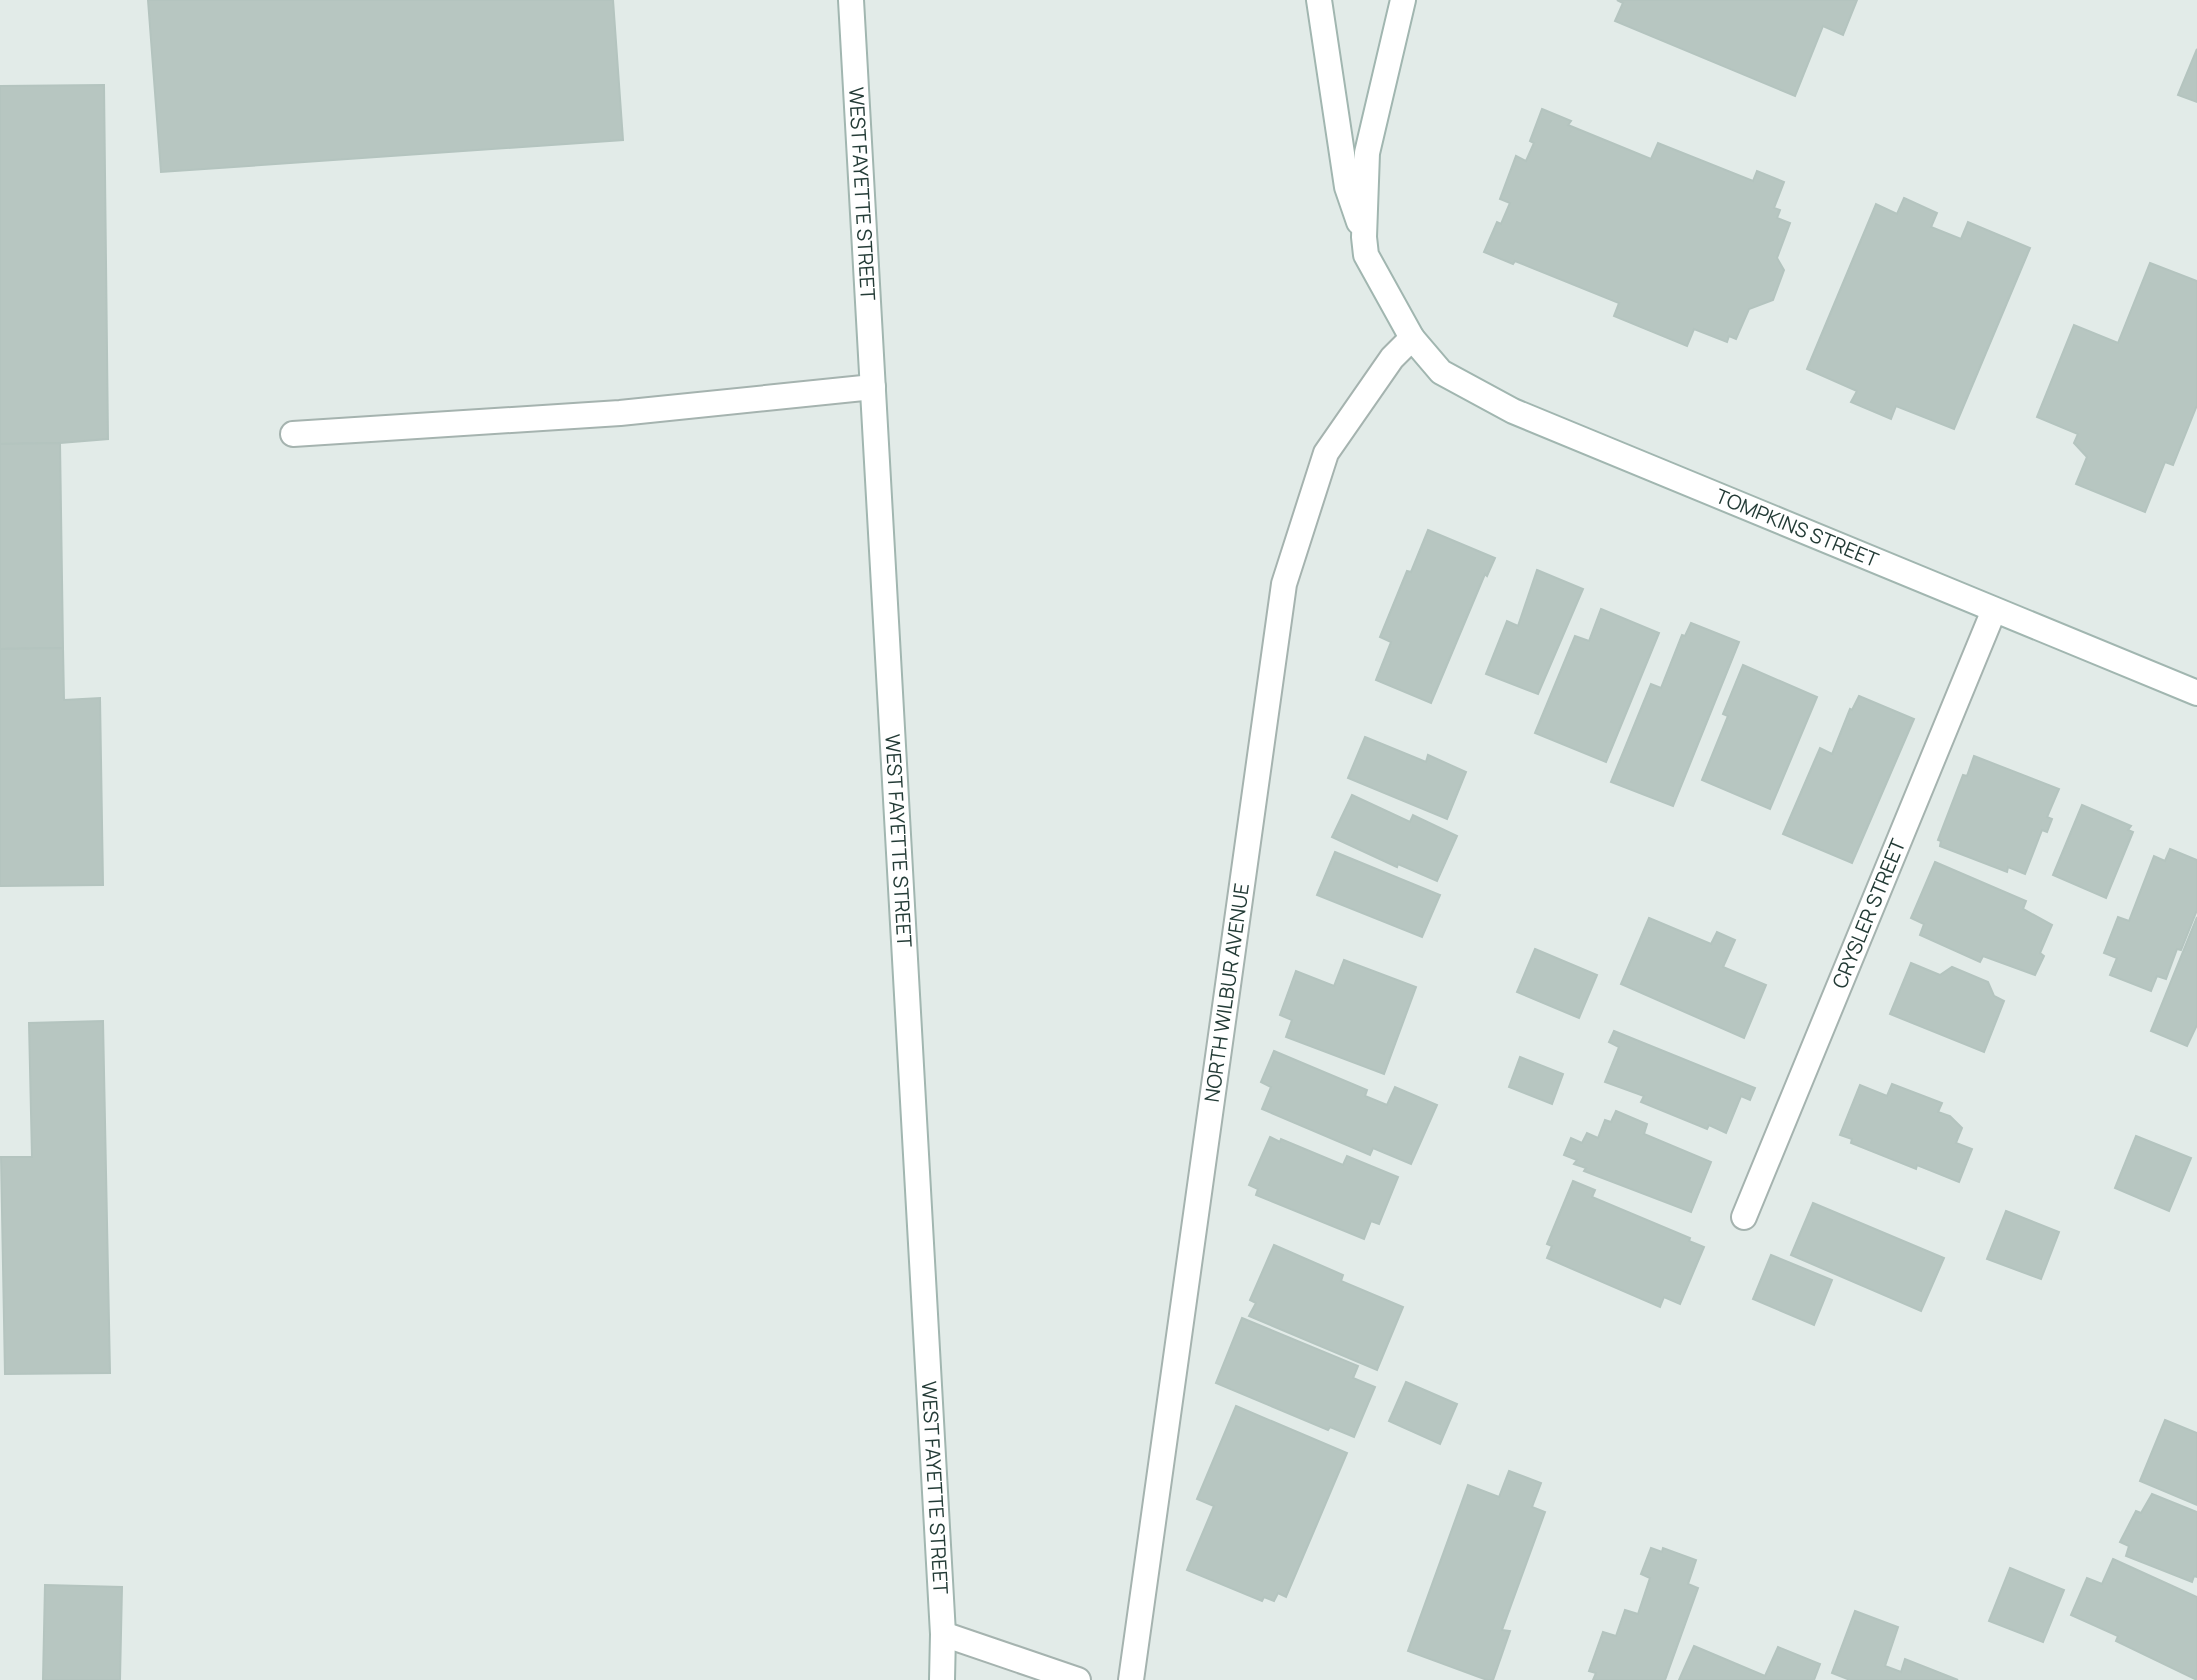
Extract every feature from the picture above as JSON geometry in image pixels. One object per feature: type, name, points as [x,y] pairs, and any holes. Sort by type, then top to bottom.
[{"type":"street","name":"WEST FAYETTE STREET","points":[[851,0],[943,1634],[942,1680]]},
{"type":"street","points":[[1319,0],[1347,187],[1364,237]]},
{"type":"street","points":[[1364,237],[1367,153],[1403,0]]},
{"type":"street","name":"TOMPKINS STREET","points":[[1364,237],[1366,255],[1412,338],[1441,372],[1513,411],[2197,693]]},
{"type":"street","name":"NORTH WILBUR AVENUE","points":[[1131,1680],[1284,584],[1326,453],[1392,358],[1412,338]]},
{"type":"street","points":[[293,434],[620,413],[873,387]]},
{"type":"street","name":"CRYSLER STREET","points":[[1744,1217],[1994,610]]},
{"type":"street","points":[[943,1634],[1078,1680]]},
{"type":"building","points":[[148,0],[613,0],[623,140],[161,172]]},
{"type":"building","points":[[1617,0],[1857,0],[1843,35],[1823,26],[1795,96],[1615,21],[1623,3]]},
{"type":"building","points":[[2197,49],[2197,102],[2178,95]]},
{"type":"building","points":[[104,85],[108,439],[0,444],[0,86]]},
{"type":"building","points":[[1542,109],[1571,121],[1568,125],[1651,159],[1658,143],[1753,181],[1757,171],[1784,182],[1774,208],[1780,210],[1777,218],[1790,223],[1777,258],[1784,270],[1773,300],[1749,309],[1736,339],[1729,336],[1727,342],[1694,329],[1687,346],[1614,316],[1619,303],[1515,261],[1513,264],[1484,252],[1497,222],[1501,224],[1510,203],[1500,199],[1516,156],[1526,161]]},
{"type":"building","points":[[1904,198],[1937,213],[1931,227],[1961,239],[1968,222],[2030,248],[1954,429],[1896,406],[1891,419],[1851,402],[1857,391],[1807,369],[1876,204],[1897,214]]},
{"type":"building","points":[[2150,263],[2197,281],[2197,405],[2173,465],[2165,462],[2145,512],[2076,484],[2087,457],[2074,443],[2078,434],[2037,417],[2074,325],[2118,343]]},
{"type":"building","points":[[60,443],[63,648],[0,649],[0,444]]},
{"type":"building","points":[[1428,530],[1495,558],[1487,576],[1485,574],[1431,703],[1376,680],[1391,642],[1380,637]]},
{"type":"building","points":[[1537,570],[1583,589],[1538,694],[1486,674],[1507,621],[1518,626]]},
{"type":"building","points":[[1601,609],[1659,633],[1606,762],[1535,733],[1575,636],[1589,641]]},
{"type":"building","points":[[1691,623],[1739,642],[1673,806],[1611,782],[1651,684],[1661,688],[1682,635],[1685,636]]},
{"type":"building","points":[[63,648],[64,700],[100,698],[103,885],[0,886],[0,649]]},
{"type":"building","points":[[1743,665],[1817,697],[1770,809],[1702,780],[1728,716],[1723,714]]},
{"type":"building","points":[[1859,696],[1914,719],[1852,863],[1783,834],[1820,748],[1832,754],[1850,709]]},
{"type":"building","points":[[1365,737],[1426,762],[1428,755],[1466,772],[1447,819],[1348,778]]},
{"type":"building","points":[[1974,756],[2059,789],[2047,817],[2052,819],[2047,832],[2042,830],[2025,874],[2008,867],[2007,872],[1940,846],[1941,841],[1938,840],[1963,775],[1967,776]]},
{"type":"building","points":[[1352,795],[1410,822],[1413,815],[1457,836],[1437,881],[1398,864],[1397,867],[1332,837]]},
{"type":"building","points":[[2082,805],[2131,826],[2128,830],[2133,832],[2106,898],[2053,875]]},
{"type":"building","points":[[2170,849],[2197,860],[2197,910],[2166,979],[2157,976],[2151,991],[2110,975],[2117,958],[2104,953],[2118,917],[2129,921],[2154,856],[2165,861]]},
{"type":"building","points":[[1335,852],[1440,895],[1422,937],[1317,895]]},
{"type":"building","points":[[1935,862],[2026,901],[2023,909],[2052,925],[2040,953],[2044,956],[2035,975],[1983,956],[1980,962],[1920,935],[1924,924],[1911,918]]},
{"type":"building","points":[[2197,917],[2197,1025],[2187,1046],[2151,1031]]},
{"type":"building","points":[[1649,918],[1711,944],[1717,932],[1735,940],[1723,967],[1766,985],[1744,1038],[1621,984]]},
{"type":"building","points":[[1535,949],[1597,975],[1579,1018],[1517,992]]},
{"type":"building","points":[[1344,960],[1416,987],[1384,1074],[1286,1037],[1292,1020],[1280,1015],[1296,971],[1334,986]]},
{"type":"building","points":[[1911,963],[1940,975],[1952,967],[1988,982],[1994,996],[2004,1001],[1984,1052],[1890,1014]]},
{"type":"building","points":[[103,1021],[110,1373],[5,1374],[1,1157],[32,1157],[29,1023]]},
{"type":"building","points":[[1614,1031],[1755,1088],[1750,1100],[1741,1096],[1726,1133],[1709,1125],[1707,1129],[1641,1102],[1644,1096],[1605,1082],[1619,1047],[1609,1042]]},
{"type":"building","points":[[1274,1051],[1367,1090],[1365,1096],[1387,1105],[1395,1087],[1437,1105],[1411,1164],[1373,1148],[1370,1155],[1262,1109],[1271,1087],[1261,1082]]},
{"type":"building","points":[[1520,1057],[1563,1074],[1552,1104],[1509,1087]]},
{"type":"building","points":[[1892,1084],[1942,1103],[1938,1112],[1950,1116],[1962,1128],[1956,1143],[1972,1149],[1959,1182],[1917,1165],[1916,1169],[1851,1143],[1852,1139],[1840,1135],[1860,1085],[1887,1096]]},
{"type":"building","points":[[1616,1111],[1647,1124],[1644,1134],[1711,1162],[1691,1212],[1584,1171],[1586,1168],[1574,1164],[1577,1160],[1564,1155],[1571,1138],[1582,1143],[1587,1133],[1598,1138],[1605,1120],[1611,1122]]},
{"type":"building","points":[[2136,1136],[2191,1158],[2169,1211],[2115,1188]]},
{"type":"building","points":[[1270,1137],[1343,1165],[1347,1156],[1398,1177],[1379,1224],[1371,1221],[1364,1239],[1256,1195],[1258,1189],[1249,1185]]},
{"type":"building","points":[[1573,1181],[1595,1190],[1592,1197],[1690,1238],[1689,1241],[1704,1247],[1680,1304],[1664,1297],[1660,1307],[1547,1258],[1552,1246],[1547,1244]]},
{"type":"building","points":[[1813,1203],[1944,1258],[1921,1311],[1791,1255]]},
{"type":"building","points":[[2006,1211],[2059,1232],[2041,1279],[1987,1259]]},
{"type":"building","points":[[1274,1245],[1343,1275],[1341,1281],[1403,1307],[1377,1370],[1249,1316],[1256,1303],[1250,1300]]},
{"type":"building","points":[[1771,1255],[1832,1280],[1814,1325],[1753,1299]]},
{"type":"building","points":[[1242,1318],[1358,1366],[1353,1378],[1375,1387],[1354,1437],[1330,1427],[1328,1430],[1216,1383]]},
{"type":"building","points":[[1406,1382],[1457,1404],[1440,1444],[1389,1421]]},
{"type":"building","points":[[1236,1406],[1347,1453],[1286,1597],[1278,1593],[1274,1601],[1264,1597],[1262,1601],[1187,1570],[1214,1506],[1197,1499]]},
{"type":"building","points":[[2165,1420],[2197,1433],[2197,1505],[2140,1481]]},
{"type":"building","points":[[1509,1471],[1541,1483],[1532,1507],[1545,1512],[1502,1630],[1510,1631],[1493,1680],[1487,1680],[1408,1651],[1468,1485],[1499,1497]]},
{"type":"building","points":[[2152,1494],[2197,1512],[2197,1577],[2194,1576],[2192,1582],[2126,1556],[2129,1546],[2120,1542],[2136,1511],[2141,1513]]},
{"type":"building","points":[[1651,1548],[1662,1552],[1663,1548],[1696,1560],[1688,1584],[1698,1588],[1665,1680],[1593,1680],[1596,1673],[1589,1671],[1603,1632],[1616,1636],[1625,1610],[1638,1614],[1650,1578],[1641,1574]]},
{"type":"building","points":[[2113,1559],[2197,1597],[2197,1680],[2116,1641],[2118,1636],[2071,1615],[2087,1578],[2102,1584]]},
{"type":"building","points":[[2010,1568],[2064,1590],[2043,1642],[1989,1621]]},
{"type":"building","points":[[45,1585],[122,1587],[120,1680],[43,1680]]},
{"type":"building","points":[[1855,1611],[1898,1627],[1885,1666],[1901,1672],[1905,1659],[1958,1680],[1850,1680],[1832,1673]]},
{"type":"building","points":[[1694,1646],[1765,1676],[1778,1647],[1820,1664],[1814,1680],[1679,1680]]}]
